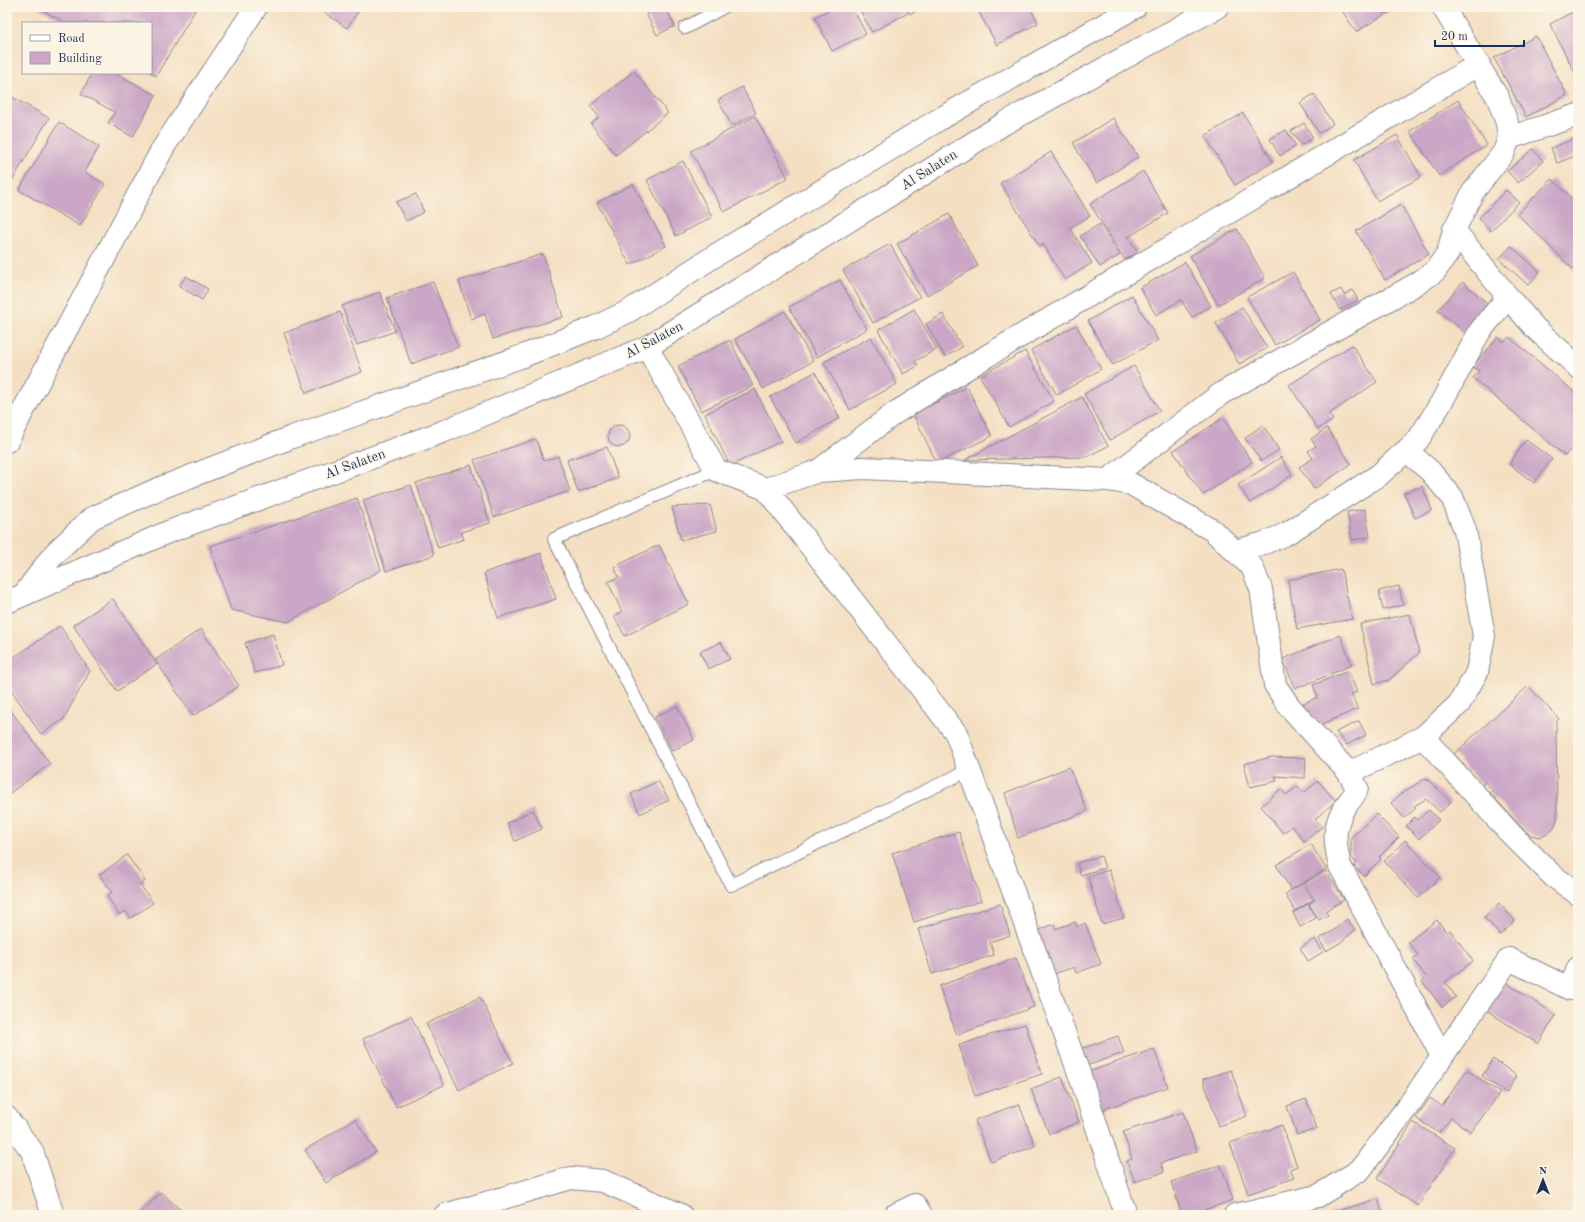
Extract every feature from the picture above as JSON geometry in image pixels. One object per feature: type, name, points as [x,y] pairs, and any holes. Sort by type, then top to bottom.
[{"type":"street","points":[[7,441],[163,148],[256,7]]},
{"type":"street","name":"Al Salaten","points":[[16,598],[54,554],[92,518],[158,489],[285,439],[523,356],[596,327],[629,311],[716,255],[938,120],[1135,7]]},
{"type":"street","name":"Al Salaten","points":[[16,598],[168,532],[442,432],[647,347],[1005,123],[1217,7]]},
{"type":"street","points":[[1108,480],[1222,393],[1424,279],[1435,271],[1448,253],[1454,230],[1473,192],[1504,152],[1509,138],[1507,123],[1498,98],[1443,7]]},
{"type":"street","points":[[818,471],[895,413],[982,359],[1478,64]]},
{"type":"street","points":[[1509,138],[1578,115]]},
{"type":"street","points":[[1454,230],[1535,328],[1578,367]]},
{"type":"street","points":[[1236,551],[1264,543],[1286,534],[1379,475],[1418,440],[1441,403],[1480,331],[1508,297]]},
{"type":"street","points":[[647,347],[716,470],[766,489],[956,733],[1080,1076],[1126,1215]]},
{"type":"street","points":[[1349,773],[1423,737],[1459,704],[1477,672],[1484,636],[1465,530],[1452,497],[1430,471],[1407,450]]},
{"type":"street","points":[[766,489],[818,471],[863,468],[1108,480],[1131,484],[1212,530],[1252,567],[1262,589],[1275,685],[1288,706],[1349,773],[1357,788],[1355,796],[1345,807],[1336,826],[1335,844],[1340,866],[1442,1056]]},
{"type":"street","points":[[1423,737],[1531,854],[1553,876],[1578,894]]},
{"type":"street","points":[[1235,1215],[1318,1196],[1360,1170],[1442,1056],[1509,959],[1570,989],[1578,968]]},
{"type":"street","points":[[7,1118],[32,1151],[53,1215]]},
{"type":"street","points":[[445,1215],[571,1178],[603,1181],[681,1215]]},
{"type":"street","points":[[895,1215],[915,1205],[921,1215]]},
{"type":"lane","points":[[685,28],[724,7]]},
{"type":"lane","points":[[716,470],[554,540],[731,885],[970,770]]},
{"type":"building","points":[[37,7],[197,7],[156,76],[152,74],[152,22],[63,22]]},
{"type":"building","points":[[316,7],[361,7],[347,28]]},
{"type":"building","points":[[659,7],[665,7],[675,26],[657,35],[646,14]]},
{"type":"building","points":[[835,7],[852,7],[866,34],[832,51],[815,17]]},
{"type":"building","points":[[858,7],[904,7],[908,13],[872,32]]},
{"type":"building","points":[[907,7],[925,7],[910,14]]},
{"type":"building","points":[[976,7],[1030,7],[1038,23],[997,45]]},
{"type":"building","points":[[1340,7],[1397,7],[1356,32]]},
{"type":"building","points":[[1578,9],[1578,79],[1550,24]]},
{"type":"building","points":[[1536,36],[1567,95],[1526,117],[1494,58]]},
{"type":"building","points":[[634,71],[668,113],[616,155],[591,124],[599,117],[590,106]]},
{"type":"building","points":[[91,74],[117,74],[156,95],[133,137],[108,123],[115,112],[81,94]]},
{"type":"building","points":[[742,87],[756,113],[732,126],[718,100]]},
{"type":"building","points":[[7,94],[49,118],[12,181],[7,178]]},
{"type":"building","points":[[1314,94],[1333,124],[1319,133],[1300,103]]},
{"type":"building","points":[[1458,100],[1487,145],[1439,176],[1410,131]]},
{"type":"building","points":[[1243,113],[1273,162],[1235,185],[1205,136]]},
{"type":"building","points":[[755,116],[788,178],[724,212],[691,151]]},
{"type":"building","points":[[1113,118],[1138,157],[1097,183],[1073,143]]},
{"type":"building","points":[[59,122],[99,147],[85,172],[105,184],[80,226],[19,190]]},
{"type":"building","points":[[1304,123],[1313,138],[1301,145],[1291,131]]},
{"type":"building","points":[[1286,130],[1296,146],[1280,156],[1270,139]]},
{"type":"building","points":[[1397,135],[1421,177],[1377,201],[1354,160]]},
{"type":"building","points":[[1576,138],[1578,155],[1557,163],[1551,148]]},
{"type":"building","points":[[1533,149],[1543,161],[1518,183],[1507,171]]},
{"type":"building","points":[[1051,152],[1090,216],[1070,228],[1092,263],[1065,280],[1043,244],[1040,247],[1000,183]]},
{"type":"building","points":[[683,161],[712,217],[676,236],[647,180]]},
{"type":"building","points":[[1143,171],[1168,213],[1128,237],[1138,252],[1125,260],[1090,204]]},
{"type":"building","points":[[1552,179],[1578,204],[1578,269],[1576,272],[1517,214]]},
{"type":"building","points":[[633,184],[666,246],[630,265],[597,203]]},
{"type":"building","points":[[1506,190],[1519,202],[1491,231],[1479,218]]},
{"type":"building","points":[[416,194],[424,212],[406,221],[396,202]]},
{"type":"building","points":[[1401,205],[1429,254],[1385,280],[1356,231]]},
{"type":"building","points":[[949,214],[978,266],[927,295],[897,244]]},
{"type":"building","points":[[1100,224],[1120,255],[1100,267],[1080,236]]},
{"type":"building","points":[[1237,229],[1265,278],[1218,305],[1190,256]]},
{"type":"building","points":[[890,244],[920,297],[873,323],[843,270]]},
{"type":"building","points":[[1511,246],[1540,272],[1528,285],[1499,259]]},
{"type":"building","points":[[543,254],[563,317],[493,339],[485,314],[471,319],[459,281]]},
{"type":"building","points":[[1185,262],[1211,306],[1192,317],[1181,300],[1156,315],[1140,288]]},
{"type":"building","points":[[1293,272],[1320,320],[1275,345],[1247,297]]},
{"type":"building","points":[[186,276],[208,289],[202,300],[179,286]]},
{"type":"building","points":[[840,280],[867,329],[817,357],[789,307]]},
{"type":"building","points":[[433,282],[458,347],[411,364],[387,298]]},
{"type":"building","points":[[1463,282],[1490,306],[1466,334],[1438,310]]},
{"type":"building","points":[[1341,289],[1344,295],[1352,290],[1358,300],[1340,310],[1331,294]]},
{"type":"building","points":[[380,292],[395,331],[357,345],[342,306]]},
{"type":"building","points":[[1132,295],[1158,340],[1113,365],[1088,321]]},
{"type":"building","points":[[1242,307],[1267,348],[1239,364],[1216,323]]},
{"type":"building","points":[[914,309],[937,349],[915,361],[918,366],[903,374],[878,330]]},
{"type":"building","points":[[785,311],[813,361],[763,389],[735,339]]},
{"type":"building","points":[[340,312],[362,372],[306,393],[284,333]]},
{"type":"building","points":[[943,314],[962,347],[945,357],[926,324]]},
{"type":"building","points":[[1076,325],[1101,369],[1057,395],[1031,350]]},
{"type":"building","points":[[871,337],[897,384],[850,410],[824,362]]},
{"type":"building","points":[[1498,337],[1504,342],[1509,337],[1578,395],[1578,441],[1565,456],[1473,378],[1479,371],[1473,366]]},
{"type":"building","points":[[730,340],[753,386],[701,411],[678,366]]},
{"type":"building","points":[[1352,345],[1377,382],[1329,414],[1333,420],[1318,429],[1289,385]]},
{"type":"building","points":[[1025,351],[1054,401],[1009,427],[980,376]]},
{"type":"building","points":[[1134,366],[1160,411],[1110,440],[1084,394]]},
{"type":"building","points":[[815,372],[840,418],[796,443],[770,397]]},
{"type":"building","points":[[967,387],[992,436],[937,463],[913,414]]},
{"type":"building","points":[[755,389],[781,441],[730,466],[705,414]]},
{"type":"building","points":[[1082,397],[1108,446],[1086,457],[965,460]]},
{"type":"building","points":[[1223,418],[1252,462],[1203,495],[1173,451]]},
{"type":"building","points":[[615,425],[623,425],[630,432],[630,440],[623,447],[615,447],[608,440],[608,432]]},
{"type":"building","points":[[1263,425],[1279,450],[1261,461],[1245,438]]},
{"type":"building","points":[[1327,428],[1351,464],[1314,489],[1299,467],[1313,458],[1308,451],[1316,446],[1311,439]]},
{"type":"building","points":[[536,439],[544,461],[558,456],[570,491],[494,517],[474,460]]},
{"type":"building","points":[[1526,440],[1552,459],[1534,483],[1509,464]]},
{"type":"building","points":[[607,447],[618,478],[578,492],[567,460]]},
{"type":"building","points":[[1281,457],[1292,475],[1250,503],[1238,485]]},
{"type":"building","points":[[471,465],[490,523],[461,532],[464,539],[438,548],[416,483]]},
{"type":"building","points":[[411,485],[434,555],[386,571],[363,500]]},
{"type":"building","points":[[1422,486],[1432,510],[1415,518],[1404,493]]},
{"type":"building","points":[[357,498],[381,570],[288,622],[231,610],[210,546]]},
{"type":"building","points":[[710,505],[717,531],[681,540],[672,507]]},
{"type":"building","points":[[1365,509],[1370,537],[1352,540],[1347,512]]},
{"type":"building","points":[[659,545],[689,604],[625,636],[614,616],[622,612],[608,582],[619,577],[614,567]]},
{"type":"building","points":[[541,553],[556,599],[498,618],[484,573]]},
{"type":"building","points":[[1341,569],[1352,619],[1297,629],[1288,580]]},
{"type":"building","points":[[1399,586],[1403,605],[1383,610],[1379,591]]},
{"type":"building","points":[[113,599],[157,664],[117,691],[73,625]]},
{"type":"building","points":[[1410,614],[1419,653],[1389,680],[1374,684],[1360,624]]},
{"type":"building","points":[[60,626],[90,671],[63,720],[41,734],[7,684],[7,662]]},
{"type":"building","points":[[201,629],[239,686],[193,716],[155,660]]},
{"type":"building","points":[[273,634],[282,665],[255,673],[245,643]]},
{"type":"building","points":[[1340,635],[1352,665],[1295,689],[1283,659]]},
{"type":"building","points":[[721,642],[730,659],[708,669],[700,652]]},
{"type":"building","points":[[1348,671],[1357,692],[1351,694],[1358,709],[1322,724],[1305,711],[1302,704],[1318,697],[1313,685]]},
{"type":"building","points":[[1528,686],[1559,719],[1556,722],[1557,819],[1554,828],[1548,834],[1539,837],[1531,835],[1524,830],[1490,793],[1493,791],[1485,782],[1482,785],[1454,754]]},
{"type":"building","points":[[677,706],[694,740],[672,751],[655,717]]},
{"type":"building","points":[[9,708],[50,764],[7,795],[7,709]]},
{"type":"building","points":[[1359,721],[1366,735],[1347,745],[1336,732]]},
{"type":"building","points":[[1271,757],[1306,758],[1305,778],[1275,776],[1277,781],[1250,787],[1244,764]]},
{"type":"building","points":[[1069,767],[1087,811],[1018,838],[1005,793]]},
{"type":"building","points":[[1426,778],[1451,802],[1440,812],[1426,799],[1414,806],[1416,808],[1404,818],[1391,803],[1402,793]]},
{"type":"building","points":[[658,781],[669,800],[640,814],[631,794]]},
{"type":"building","points":[[1318,781],[1336,801],[1315,819],[1322,827],[1304,841],[1292,826],[1283,833],[1261,806],[1281,789],[1286,795],[1298,786],[1304,793]]},
{"type":"building","points":[[533,810],[542,829],[515,841],[507,823]]},
{"type":"building","points":[[1429,810],[1439,820],[1419,839],[1406,826],[1415,817],[1418,820]]},
{"type":"building","points":[[1376,814],[1399,837],[1379,857],[1381,859],[1364,876],[1354,866],[1357,863],[1351,857],[1351,838]]},
{"type":"building","points":[[959,832],[981,901],[914,922],[892,853]]},
{"type":"building","points":[[1405,840],[1440,877],[1418,898],[1384,861]]},
{"type":"building","points":[[1311,844],[1326,869],[1291,890],[1276,865]]},
{"type":"building","points":[[127,855],[145,881],[140,884],[153,903],[131,918],[125,911],[119,915],[107,896],[112,892],[99,875]]},
{"type":"building","points":[[1101,856],[1105,868],[1080,875],[1077,863]]},
{"type":"building","points":[[1109,870],[1124,918],[1102,924],[1088,877]]},
{"type":"building","points":[[1326,871],[1344,900],[1325,911],[1328,915],[1319,920],[1309,904],[1315,900],[1305,883]]},
{"type":"building","points":[[1303,883],[1313,900],[1295,911],[1285,894]]},
{"type":"building","points":[[1499,903],[1515,921],[1500,935],[1484,917]]},
{"type":"building","points":[[1000,904],[1010,935],[990,942],[994,955],[932,974],[918,929]]},
{"type":"building","points":[[1308,904],[1316,918],[1300,927],[1293,913]]},
{"type":"building","points":[[1347,919],[1355,930],[1341,942],[1326,951],[1319,939],[1333,931]]},
{"type":"building","points":[[1437,920],[1447,933],[1450,930],[1473,961],[1445,982],[1456,997],[1442,1007],[1422,981],[1426,977],[1413,959],[1418,955],[1408,942]]},
{"type":"building","points":[[1075,922],[1077,927],[1085,923],[1101,964],[1076,973],[1074,967],[1048,976],[1032,933],[1054,924],[1055,929]]},
{"type":"building","points":[[1315,939],[1323,952],[1308,961],[1300,948]]},
{"type":"building","points":[[1016,958],[1034,1007],[957,1035],[939,986]]},
{"type":"building","points":[[1505,982],[1556,1015],[1538,1044],[1486,1010]]},
{"type":"building","points":[[480,997],[513,1063],[459,1090],[426,1024]]},
{"type":"building","points":[[411,1016],[444,1085],[396,1107],[363,1039]]},
{"type":"building","points":[[1025,1024],[1042,1074],[975,1096],[959,1045]]},
{"type":"building","points":[[1118,1036],[1124,1053],[1086,1066],[1080,1049]]},
{"type":"building","points":[[1154,1049],[1168,1087],[1101,1110],[1088,1072]]},
{"type":"building","points":[[1493,1059],[1517,1076],[1506,1093],[1482,1076]]},
{"type":"building","points":[[1231,1070],[1247,1116],[1219,1126],[1203,1079]]},
{"type":"building","points":[[1467,1070],[1500,1093],[1471,1132],[1451,1118],[1439,1133],[1416,1118],[1430,1098],[1442,1106]]},
{"type":"building","points":[[1062,1077],[1079,1122],[1049,1134],[1031,1089]]},
{"type":"building","points":[[1306,1099],[1317,1129],[1297,1135],[1287,1106]]},
{"type":"building","points":[[1019,1104],[1035,1146],[991,1162],[975,1120]]},
{"type":"building","points":[[1183,1112],[1197,1151],[1161,1163],[1164,1172],[1135,1182],[1127,1161],[1132,1159],[1123,1132]]},
{"type":"building","points":[[355,1119],[376,1152],[326,1183],[305,1150]]},
{"type":"building","points":[[1413,1122],[1455,1148],[1418,1206],[1377,1179]]},
{"type":"building","points":[[1282,1125],[1297,1166],[1290,1169],[1294,1178],[1248,1194],[1230,1143]]},
{"type":"building","points":[[1221,1165],[1233,1200],[1190,1215],[1182,1215],[1171,1182]]},
{"type":"building","points":[[161,1192],[186,1215],[139,1215]]},
{"type":"building","points":[[1378,1199],[1383,1215],[1331,1215],[1330,1213]]},
{"type":"building","points":[[1303,1206],[1307,1215],[1288,1215],[1287,1212]]}]
